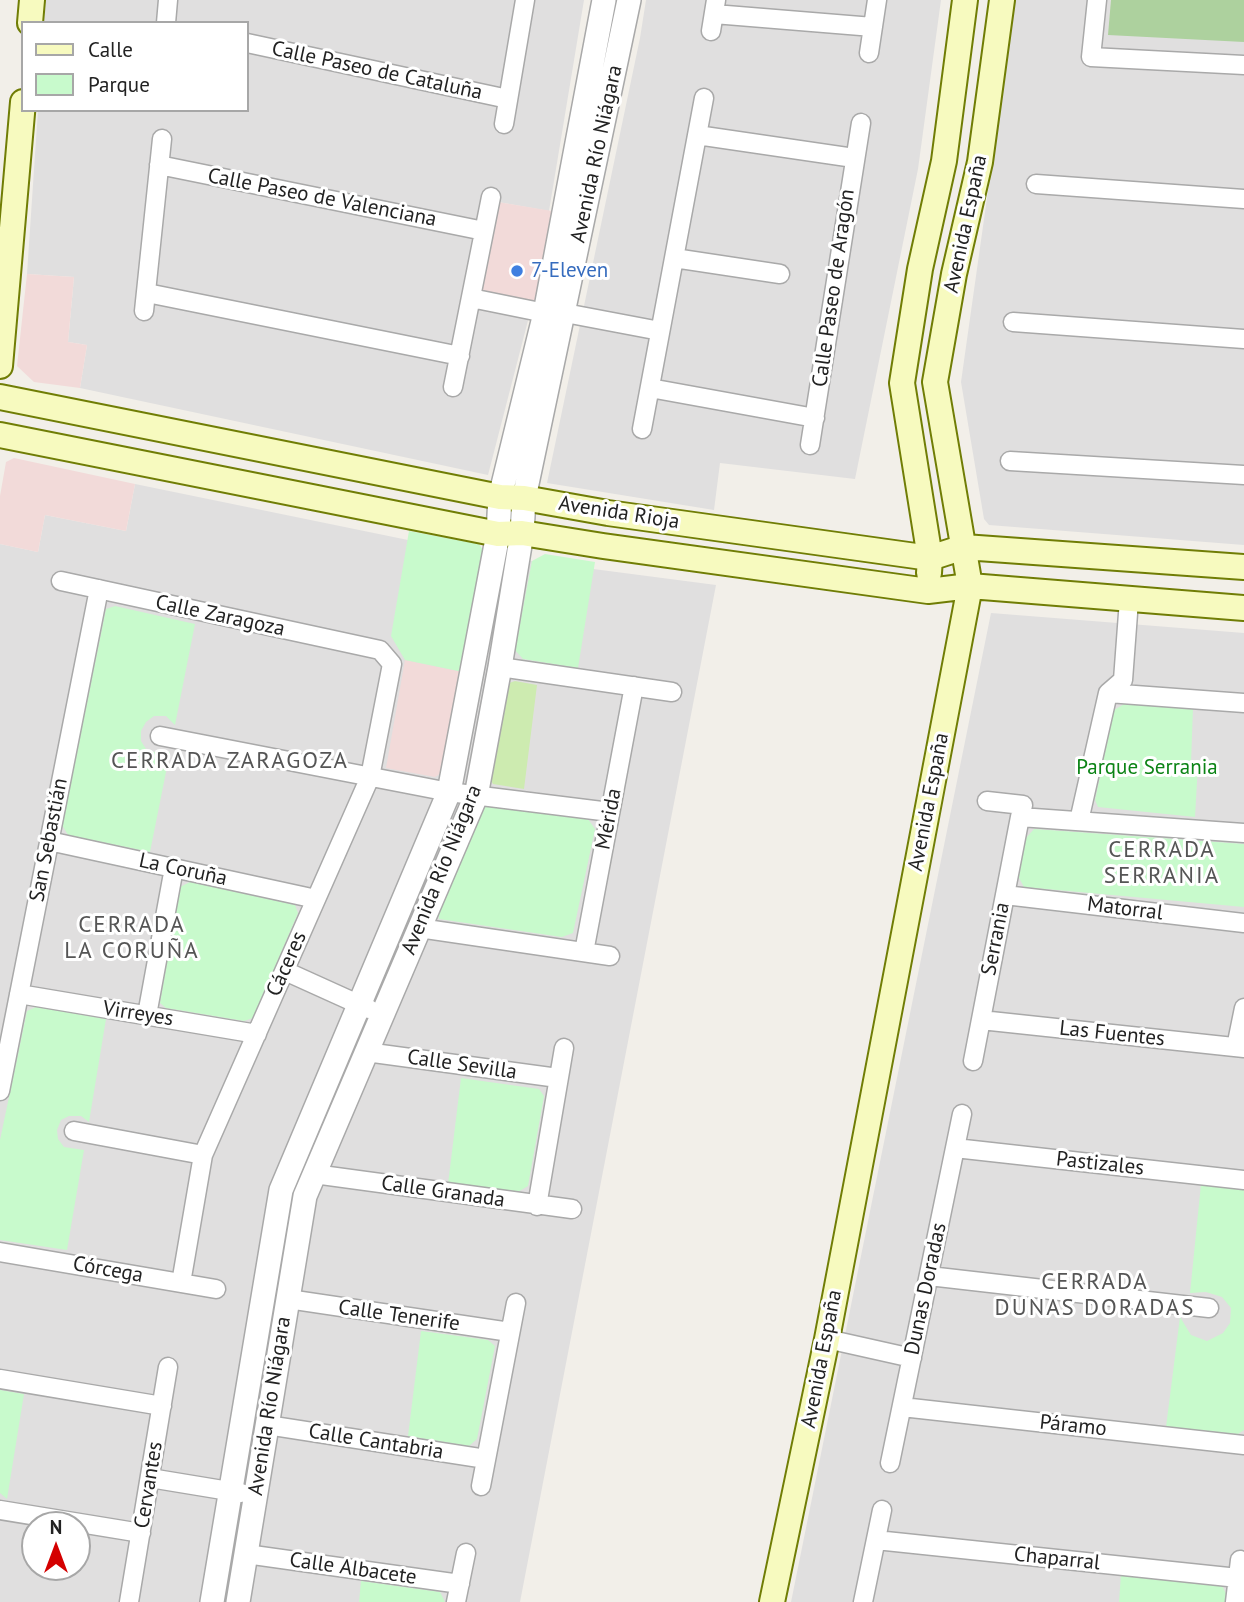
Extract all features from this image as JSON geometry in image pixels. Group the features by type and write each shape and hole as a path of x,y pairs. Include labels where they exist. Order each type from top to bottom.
{"main road":[{"path":"30,21 32,0"},
{"name":"Avenida España","path":"928,591 930,558 902,383 920,269 944,161 965,0"},
{"name":"Avenida España","path":"772,1602 827,1339 970,586 936,382 954,274 980,162 1002,0"},
{"path":"0,366 22,112"},
{"path":"920,269 954,274"},
{"name":"Avenida Rioja","path":"0,397 512,498 930,558 964,547 1244,567"},
{"name":"Avenida Rioja","path":"0,435 510,533 603,546 928,591 970,586 1244,608"},
{"path":"603,546 608,513"},
{"path":"677,555 680,522"}],"street":[{"path":"166,21 168,0"},
{"name":"Calle Paseo de Cataluña","path":"504,124 525,0"},
{"name":"Avenida Río Niágara","path":"555,313 604,0"},
{"name":"Avenida Río Niágara","path":"237,1602 305,1196 476,796 500,667 512,498 629,0"},
{"path":"869,53 877,0"},
{"path":"1097,0 1091,57 1244,65"},
{"path":"714,15 873,27"},
{"name":"Calle Paseo de Cataluña","path":"248,43 508,99"},
{"path":"642,429 704,98"},
{"name":"Calle Paseo de Aragón","path":"810,445 861,123"},
{"path":"697,135 854,158"},
{"path":"144,311 162,139"},
{"name":"Calle Paseo de Valenciana","path":"159,165 484,231"},
{"path":"1036,184 1244,199"},
{"path":"453,387 491,197"},
{"path":"674,258 780,274"},
{"path":"147,293 460,356"},
{"path":"471,299 660,331"},
{"path":"1013,322 1244,339"},
{"name":"Calle Paseo de Aragón","path":"650,388 815,418"},
{"path":"1010,461 1244,475"},
{"name":"Avenida Río Niágara","path":"212,1602 281,1190 449,792 510,533"},
{"name":"Calle Zaragoza","path":"61,581 380,650"},
{"name":"San Sebastián","path":"0,1091 99,589"},
{"path":"1079,821 1108,693 1123,680 1129,600"},
{"name":"Cáceres","path":"181,1283 203,1155 370,777 392,664 380,650"},
{"path":"500,667 672,692"},
{"name":"Mérida","path":"584,952 634,686"},
{"path":"1108,693 1244,703"},
{"path":"160,736 449,792 610,812"},
{"path":"987,802 1023,805 1020,817 1244,833"},
{"name":"Serrania","path":"973,1061 1020,817"},
{"name":"La Coruña","path":"49,841 316,899"},
{"path":"146,1015 174,868"},
{"name":"Matorral","path":"1005,895 1244,923"},
{"path":"419,928 610,956"},
{"path":"285,971 382,1015"},
{"name":"Virreyes","path":"19,994 257,1034"},
{"path":"1240,1048 1244,1008"},
{"name":"Las Fuentes","path":"981,1020 1240,1048"},
{"path":"537,1206 564,1048"},
{"name":"Calle Sevilla","path":"366,1052 558,1078"},
{"name":"Dunas Doradas","path":"890,1462 962,1114"},
{"path":"74,1131 203,1155"},
{"name":"Pastizales","path":"955,1148 1244,1180"},
{"name":"Calle Granada","path":"314,1174 572,1209"},
{"name":"Córcega","path":"0,1252 216,1289"},
{"path":"929,1276 1209,1308"},
{"name":"Calle Tenerife","path":"288,1299 510,1332"},
{"path":"481,1486 516,1303"},
{"path":"827,1339 912,1358"},
{"name":"Cervantes","path":"129,1602 168,1367"},
{"path":"0,1379 162,1406"},
{"name":"Páramo","path":"902,1408 1244,1445"},
{"name":"Calle Cantabria","path":"267,1425 486,1459"},
{"path":"150,1478 255,1495"},
{"path":"0,1510 141,1533"},
{"path":"863,1602 882,1510"},
{"name":"Chaparral","path":"876,1540 1239,1569 1235,1602"},
{"path":"458,1593 466,1553"},
{"name":"Calle Albacete","path":"246,1554 458,1593"}],"shaded area":[{"path":"46,0 584,0 549,211 498,202 532,305 488,475 80,388 87,345 68,342 74,277 27,274 38,112 248,112 248,21 44,21"},
{"path":"646,0 941,0 918,169 855,479 720,463 714,510 547,483"},
{"path":"1015,0 1244,0 1244,545 989,525 984,519 961,382"},
{"path":"498,202 558,212 542,297 532,305 480,294"},
{"path":"27,274 74,277 68,342 87,345 80,388 34,382 17,366"},
{"path":"14,458 135,484 126,531 45,515 38,552 0,544 0,496 6,462"},
{"path":"135,484 408,540 532,561 716,585 520,1602 0,1602 0,544 38,552 45,515 126,531"},
{"path":"991,613 1244,633 1244,1602 791,1602"},
{"path":"405,660 463,672 444,771 435,777 386,768"}],"green space":[{"path":"1111,0 1244,0 1244,42 1108,35"},
{"path":"409,531 479,544 485,553 463,672 405,660 391,636"},
{"path":"545,554 595,562 578,668 523,659 515,650 532,561"},
{"path":"115,606 195,624 175,725 166,716 154,716 146,722 141,731 141,741 146,749 157,753 170,752 150,852 68,835 62,825 106,609"},
{"path":"515,681 537,685 524,789 493,784 489,777 506,684"},
{"name":"Parque Serrania","path":"1126,703 1193,708 1191,763 1198,764 1195,817 1098,807 1095,800 1114,710"},
{"path":"487,803 588,819 595,829 573,933 562,937 439,919 438,911 476,808"},
{"name":"Parque Serrania","path":"1034,829 1244,844 1244,907 1024,887 1018,876 1026,838"},
{"path":"190,882 295,905 298,913 253,1018 244,1021 166,1008 160,1003 180,887"},
{"path":"36,1007 106,1019 89,1122 81,1116 69,1116 61,1120 57,1130 58,1139 64,1147 84,1150 67,1250 0,1240 0,1140 27,1011"},
{"path":"461,1078 539,1089 544,1096 528,1186 518,1192 448,1184"},
{"path":"1201,1184 1244,1189 1244,1430 1238,1434 1166,1427 1180,1317 1191,1335 1207,1341 1223,1333 1230,1323 1231,1308 1222,1297 1206,1292 1190,1293"},
{"path":"421,1331 488,1340 495,1346 477,1439 469,1446 408,1436"},
{"path":"0,1390 24,1394 7,1499 0,1493"},
{"path":"1121,1574 1221,1584 1228,1602 1119,1602"},
{"path":"361,1581 440,1592 445,1602 359,1602"}],"place":[{"name":"7-Eleven","path":"517,271"}],"district":[{"name":"CERRADA ZARAGOZA","path":"230,761"},
{"name":"CERRADA SERRANIA","path":"1162,863"},
{"name":"CERRADA LA CORUÑA","path":"132,938"},
{"name":"CERRADA DUNAS DORADAS","path":"1095,1295"}]}
